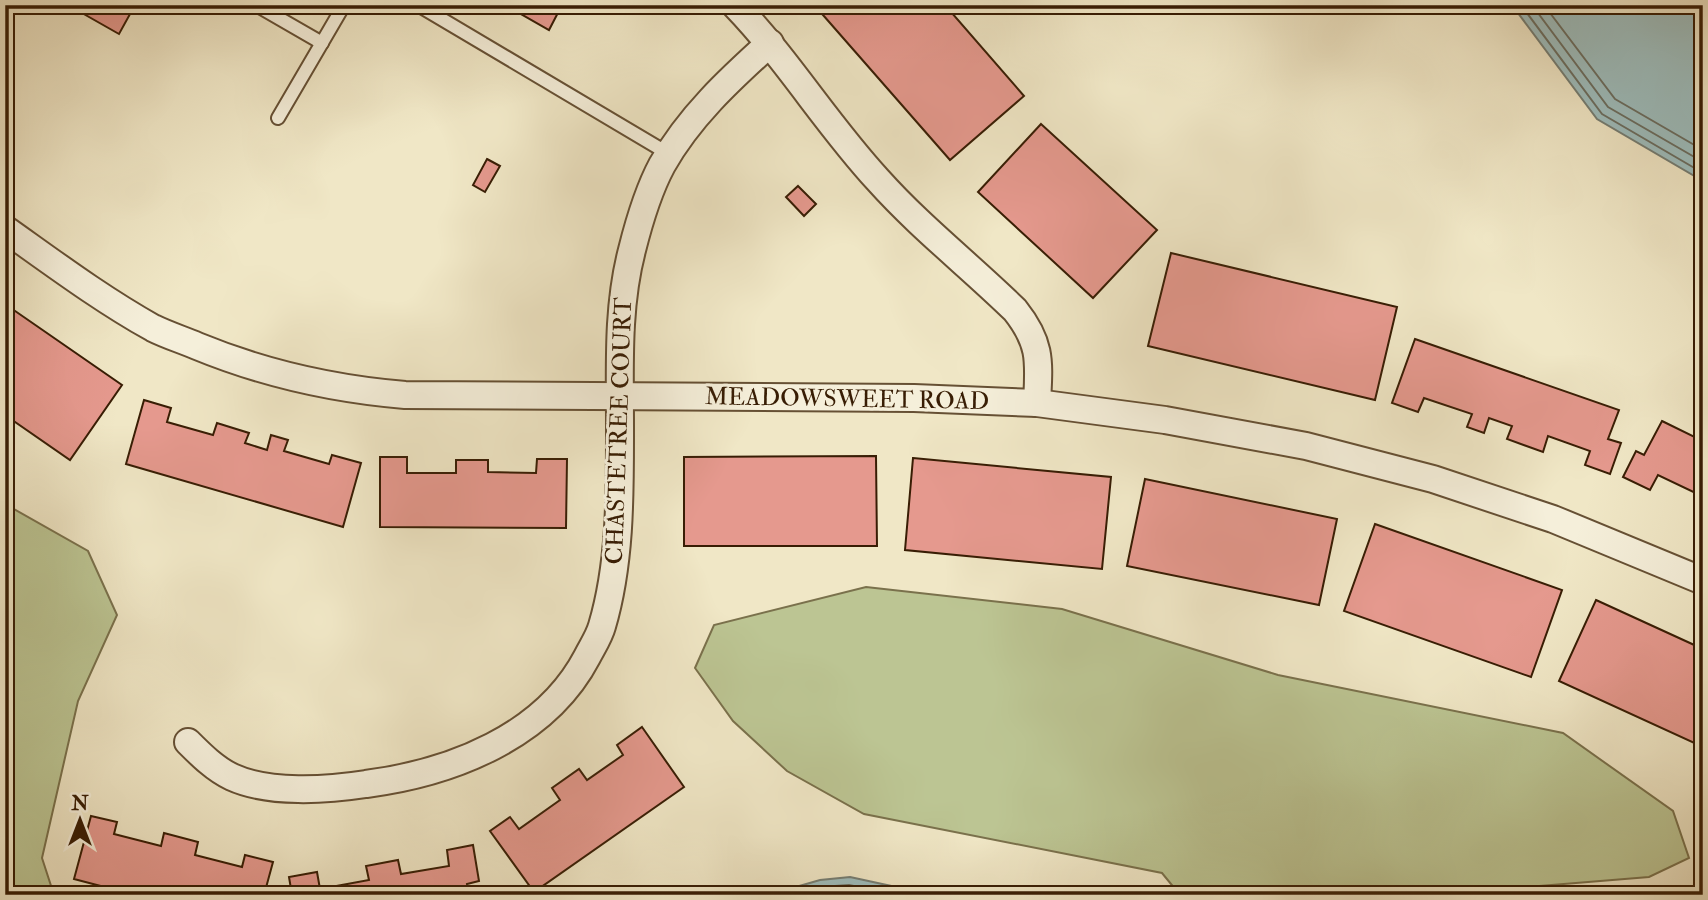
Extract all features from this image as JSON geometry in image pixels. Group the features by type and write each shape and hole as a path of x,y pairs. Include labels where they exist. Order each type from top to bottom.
{"street":[{"path":"735,5 770,43 877,180 1027,324 1035,340 1038,355 1037,403"},
{"name":"CHASTETREE COURT","path":"188,742 208,762 233,778 264,786 303,789 343,787 376,783 446,765 485,750 526,727 555,703 579,673 602,629 613,576 619,515 623,308 631,253 643,212 661,167 696,115 727,81 770,43"},
{"name":"MEADOWSWEET ROAD","path":"5,229 96,292 154,328 251,366 350,390 405,395 914,398 1037,403 1165,420 1306,446 1433,479 1553,519 1703,581"}],"lane":[{"path":"256,5 322,43"},
{"path":"278,118 344,5"},
{"path":"418,5 669,154"}],"green space":[{"path":"5,504 88,551 117,615 78,701 42,858 54,895 5,895"},
{"path":"866,587 1062,609 1278,675 1563,733 1673,811 1689,858 1649,877 1431,895 1180,895 1162,873 864,814 787,771 733,721 695,668 714,625"}],"water":[{"path":"1512,5 1692,5 1703,23 1703,181 1597,119"},
{"path":"850,877 933,895 768,895 820,880"}],"building":[{"path":"68,5 135,5 119,34"},
{"path":"526,5 562,5 549,30 521,14"},
{"path":"834,5 945,5 1024,96 950,160 823,15"},
{"path":"1041,124 1157,230 1093,298 978,192"},
{"path":"487,159 500,166 485,192 473,185"},
{"path":"798,186 816,204 804,216 786,197"},
{"path":"1171,253 1397,307 1375,400 1148,346"},
{"path":"5,304 122,385 70,460 5,415"},
{"path":"1415,339 1619,410 1608,439 1621,443 1610,474 1585,465 1590,451 1548,436 1543,452 1507,439 1512,426 1489,418 1484,433 1467,427 1472,414 1424,398 1418,412 1392,403"},
{"path":"144,400 171,408 167,422 213,435 217,423 249,433 245,443 267,450 271,435 288,440 284,451 329,464 332,455 361,463 343,527 126,464"},
{"path":"1662,421 1703,441 1703,512 1696,509 1702,496 1658,475 1650,490 1623,477 1636,451 1644,455"},
{"path":"876,456 877,546 684,546 684,457"},
{"path":"380,457 407,457 407,473 456,473 456,460 488,460 488,472 536,473 537,459 567,459 566,528 380,527"},
{"path":"913,458 1111,477 1102,569 905,550"},
{"path":"1145,479 1337,519 1319,605 1127,566"},
{"path":"1375,524 1562,590 1531,677 1344,611"},
{"path":"1596,600 1703,649 1703,747 1559,681"},
{"path":"642,727 684,787 534,892 490,831 510,817 519,829 560,800 552,788 579,769 587,780 623,755 617,745"},
{"path":"91,816 117,822 114,834 161,846 164,833 198,842 195,855 242,867 245,855 273,862 264,895 135,895 74,879"},
{"path":"473,845 479,881 467,884 469,895 292,895 289,877 317,872 320,889 369,880 366,866 398,860 401,874 449,866 447,850"}]}
